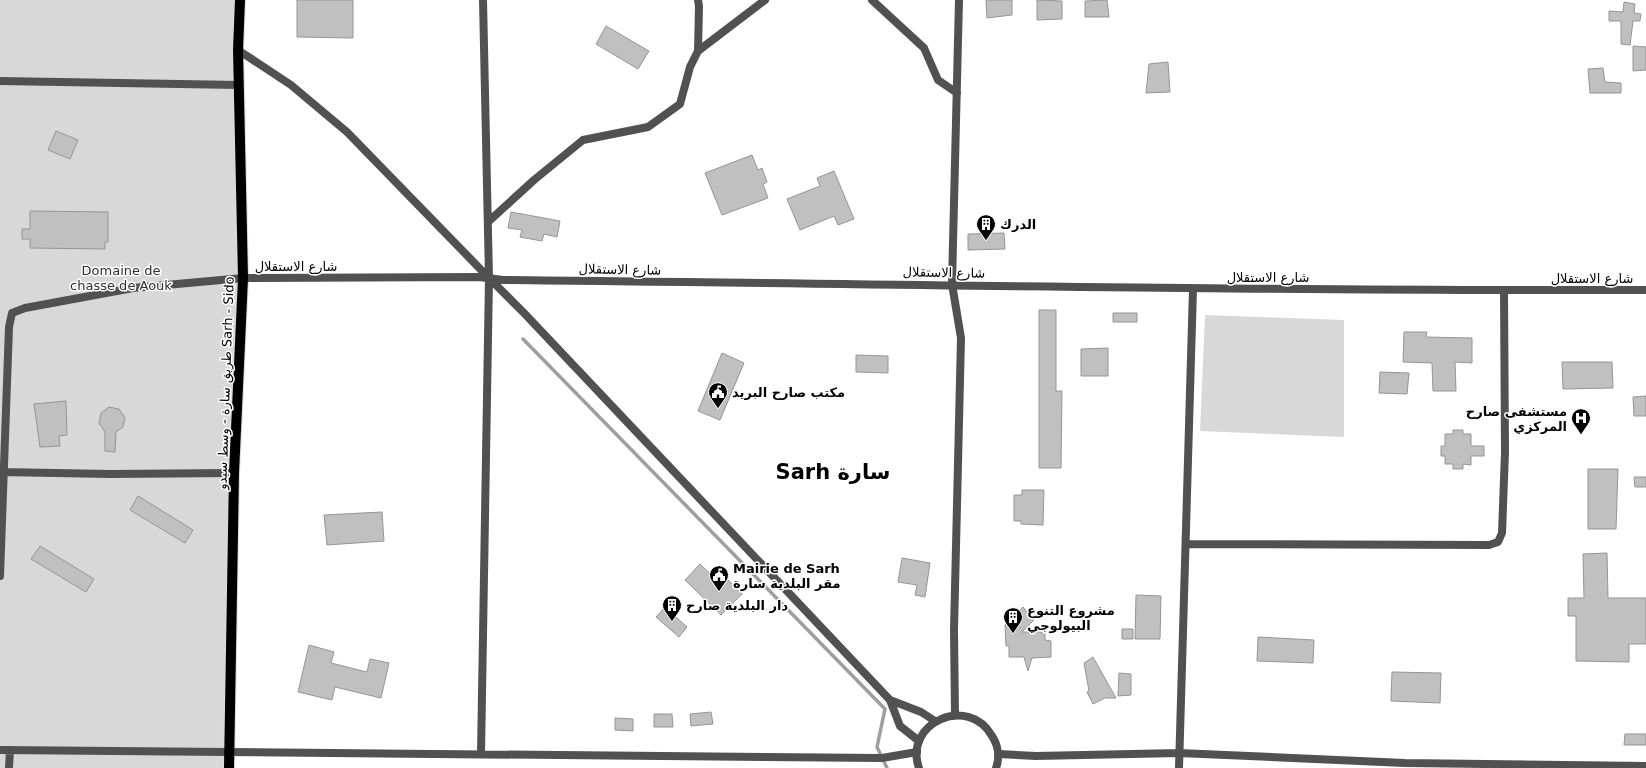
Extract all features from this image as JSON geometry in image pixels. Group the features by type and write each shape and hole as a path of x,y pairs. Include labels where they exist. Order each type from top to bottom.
{"main road":[{"name":"طريق سارة - وسط سيدو Sarh - Sido","path":"229,768 234,473 242,278 238,50 240,0"}],"street":[{"path":"481,754 489,278 483,0"},
{"path":"488,222 534,180 584,140 648,127 680,104 690,68 698,51 698,0"},
{"path":"698,51 765,0"},
{"path":"872,0 924,48 938,80 957,93"},
{"path":"956,715 954,630 961,338 952,284 959,0"},
{"path":"238,50 291,85 347,132 524,313 890,700 900,726 919,741"},
{"path":"0,81 239,85"},
{"name":"شارع الاستقلال","path":"2,472 9,327 12,313 25,308 133,288 242,278 479,277 519,280 952,284 1193,289 1646,290"},
{"path":"1179,768 1193,289"},
{"path":"1186,544 1489,546 1498,542 1502,533 1505,452 1504,290"},
{"path":"0,576 2,472 110,474 234,473"},
{"path":"890,700 921,712 935,721"},
{"path":"919,768 917,752 919,741 926,730 935,721 947,716 956,715 968,716 980,721 989,730 996,741 998,754 996,768"},
{"path":"0,750 882,758 917,752"},
{"path":"9,768 10,750"},
{"path":"998,754 1036,756 1179,754 1405,766 1641,767"}],"green space":[{"name":"Domaine de chasse de Aouk","path":"0,0 240,0 243,278 229,768 0,768"},
{"path":"1205,315 1344,320 1344,437 1200,431"}],"building":[{"path":"297,0 353,0 353,38 297,37"},
{"path":"986,0 1012,0 1012,15 987,18"},
{"path":"1037,0 1062,1 1062,19 1037,20"},
{"path":"1107,0 1109,17 1085,17 1085,1"},
{"path":"1624,2 1635,4 1634,13 1641,14 1640,21 1633,21 1630,45 1621,44 1621,21 1609,21 1609,11 1623,12"},
{"path":"606,26 649,51 638,69 596,44"},
{"path":"1633,46 1646,47 1646,70 1633,71"},
{"path":"1168,62 1170,92 1146,93 1149,64"},
{"path":"1603,68 1605,82 1621,83 1621,93 1590,93 1588,69"},
{"path":"56,131 78,140 70,159 48,150"},
{"path":"752,155 758,170 762,168 767,182 763,184 768,198 722,215 705,173"},
{"path":"834,171 854,219 838,225 834,216 800,230 787,199 820,186 817,178"},
{"path":"30,211 108,212 108,242 105,242 105,249 30,248 30,239 22,239 22,229 30,229"},
{"path":"511,212 560,221 557,237 544,234 542,241 520,237 522,230 508,228"},
{"name":"الدرك","path":"1004,233 1005,249 968,250 968,234"},
{"path":"1039,310 1056,310 1056,391 1062,391 1061,468 1039,468"},
{"path":"1113,313 1137,313 1137,322 1113,322"},
{"path":"1404,332 1427,332 1426,337 1472,338 1472,363 1455,362 1456,391 1433,391 1432,363 1403,362"},
{"path":"1108,348 1108,376 1081,376 1081,349"},
{"path":"722,353 744,363 720,420 698,411"},
{"path":"856,355 888,356 888,373 856,372"},
{"path":"1562,362 1612,362 1613,388 1563,389"},
{"path":"1380,372 1409,373 1407,394 1379,393"},
{"path":"1646,396 1646,416 1634,416 1633,397"},
{"path":"66,401 67,435 59,436 60,446 40,447 34,404"},
{"path":"109,407 119,409 125,418 123,427 116,432 115,452 105,451 105,432 99,423 101,413"},
{"path":"1453,430 1463,430 1463,434 1471,434 1471,446 1484,446 1484,456 1471,456 1471,465 1463,464 1463,469 1453,469 1453,464 1445,464 1445,456 1441,456 1441,446 1445,446 1445,434 1453,434"},
{"path":"1588,469 1618,469 1616,529 1588,529"},
{"path":"1634,477 1646,477 1646,487 1635,487"},
{"path":"1022,490 1044,490 1043,525 1021,524 1021,521 1014,521 1014,495 1022,495"},
{"path":"138,496 193,530 185,543 130,510"},
{"path":"382,512 384,541 327,545 324,515"},
{"path":"40,546 94,579 86,592 31,559"},
{"path":"1607,553 1608,598 1646,598 1646,644 1629,644 1629,662 1576,661 1576,616 1568,616 1568,598 1584,598 1583,554"},
{"path":"902,558 930,563 925,597 915,595 917,585 898,582"},
{"path":"700,564 720,583 725,577 742,594 721,615 685,580"},
{"path":"1136,595 1161,596 1160,639 1135,639"},
{"name":"دار البلدية صارح","path":"665,607 687,627 679,637 656,617"},
{"name":"مشروع التنوع البيولوجي","path":"1023,607 1034,620 1022,632 1045,632 1045,640 1051,641 1051,657 1032,658 1028,671 1024,657 1009,657 1009,646 1006,646 1005,625"},
{"path":"1122,629 1133,629 1133,639 1122,639"},
{"path":"1258,637 1314,640 1313,663 1257,661"},
{"path":"309,645 334,652 331,663 367,672 370,659 389,663 381,698 335,687 332,700 298,692"},
{"path":"1093,657 1116,698 1105,698 1093,704 1087,692 1089,691 1084,663"},
{"path":"1392,672 1441,673 1440,703 1391,701"},
{"path":"1119,673 1131,674 1131,695 1118,696"},
{"path":"711,712 713,724 691,726 690,714"},
{"path":"654,714 672,714 673,727 654,727"},
{"path":"615,718 633,719 633,731 615,730"},
{"path":"1625,734 1646,734 1646,745 1624,745"}],"waterway":[{"path":"523,339 885,709 877,747 887,768"}],"place":[{"name":"الدرك","path":"986,241"},
{"name":"مكتب صارح البريد","path":"718,409"},
{"name":"مستشفى صارح المركزي","path":"1581,435"},
{"name":"Mairie de Sarh مقر البلدية سارة","path":"719,592"},
{"name":"دار البلدية صارح","path":"672,622"},
{"name":"مشروع التنوع البيولوجي","path":"1013,634"}],"district":[{"name":"Sarh سارة","path":"833,472"}]}
